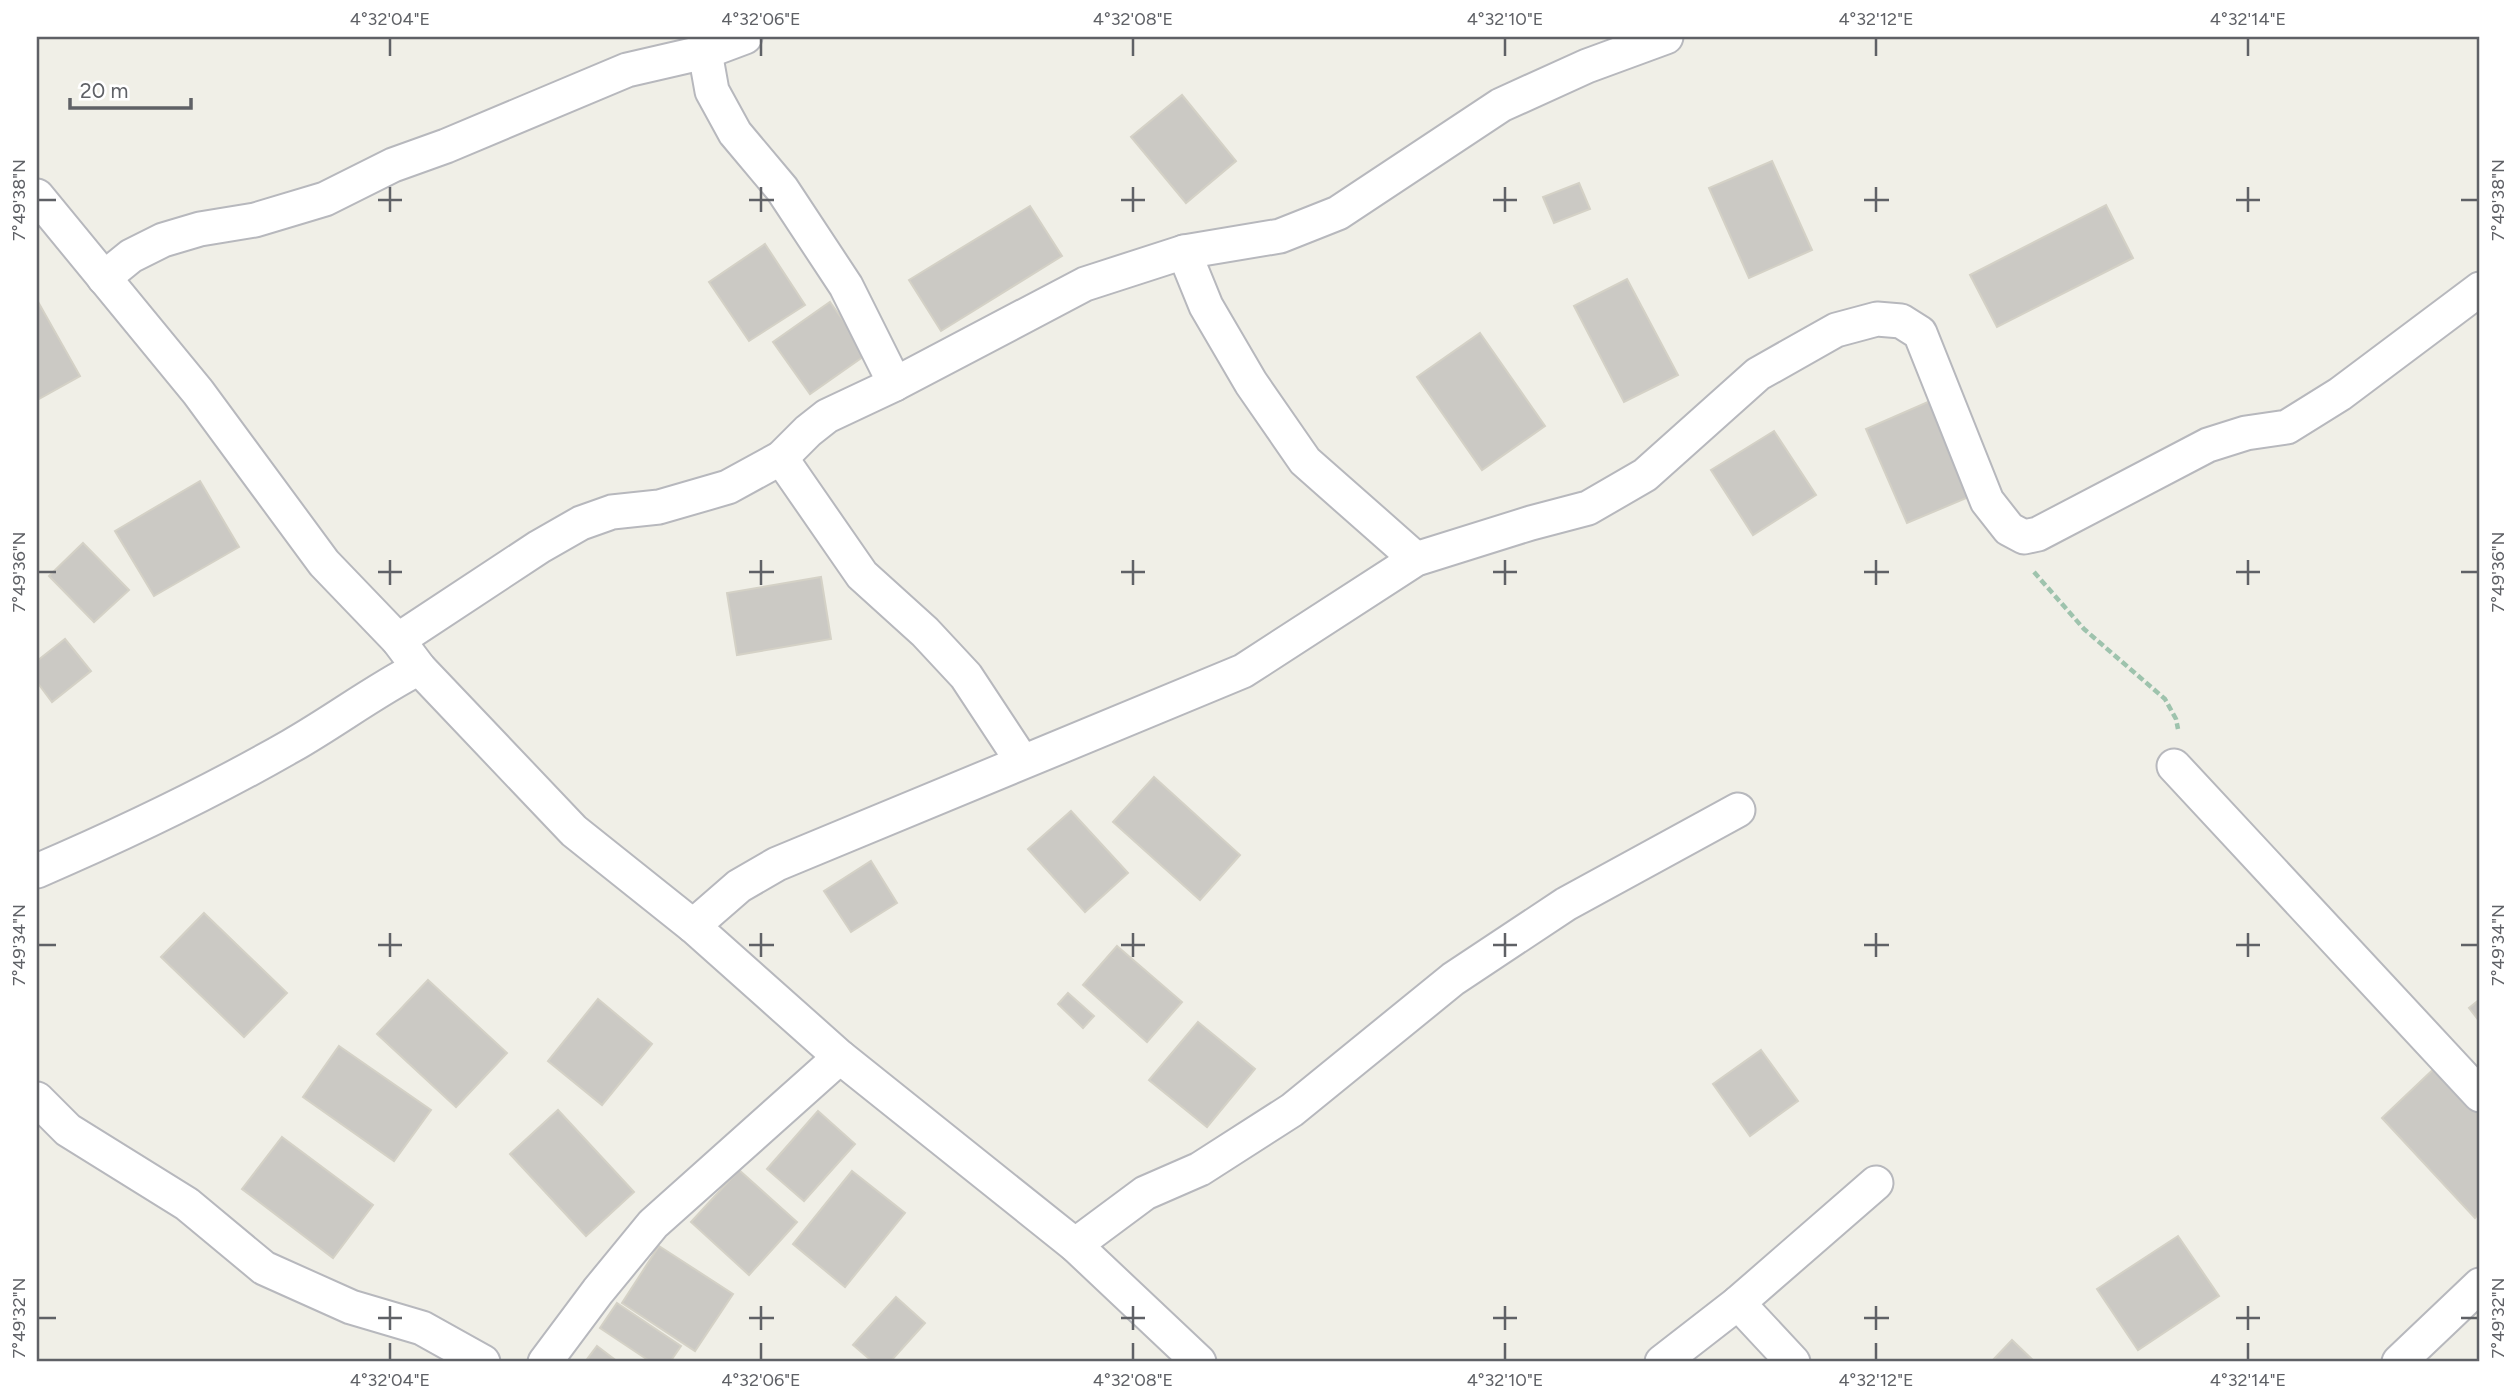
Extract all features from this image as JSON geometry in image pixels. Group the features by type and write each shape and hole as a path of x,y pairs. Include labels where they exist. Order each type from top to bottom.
{"street":[{"path":"104,278 131,256 163,240 200,229 255,220 325,198 393,165 446,146 627,70 705,52 745,37"},
{"path":"398,640 539,547 581,523 612,512 659,507 728,487 781,458 827,416 895,384 1085,284 1184,252 1280,236 1338,213 1501,105 1587,66 1666,37"},
{"path":"705,52 712,90 735,133 782,189 846,286 895,384"},
{"path":"37,196 198,392 324,563 398,640 419,668 574,831 692,926 840,1057 1074,1245 1199,1362"},
{"path":"1184,252 1206,306 1251,383 1305,461 1416,559"},
{"path":"692,926 739,886 777,864 1243,671 1416,559 1588,508 1644,475 1758,374 1836,330 1877,319 1901,321 1920,333 1987,501 2009,529 2024,537 2038,534 2208,445 2246,433 2287,427 2340,394 2480,289"},
{"path":"781,458 862,575 925,632 966,676 1022,761"},
{"path":"37,871 111,840 281,752 392,681 419,668"},
{"path":"2174,766 2480,1095"},
{"path":"1074,1245 1145,1193 1200,1168 1292,1110 1452,979 1566,904 1738,810"},
{"path":"545,1362 653,1224 840,1057"},
{"path":"37,1099 68,1130 187,1204 264,1268 351,1307 422,1328 483,1362"},
{"path":"1662,1362 1738,1303 1876,1183"},
{"path":"2399,1362 2480,1285"},
{"path":"1738,1303 1793,1362"}],"path":[{"path":"2024,537 2022,551 2040,582 2084,629 2165,699 2176,719 2178,736 2174,766"}],"building":[{"path":"1182,95 1236,161 1186,203 1131,137"},
{"path":"1772,161 1812,250 1749,278 1709,188"},
{"path":"1579,183 1590,209 1554,223 1543,197"},
{"path":"2106,205 2133,258 1997,327 1970,275"},
{"path":"1030,206 1062,256 941,331 909,280"},
{"path":"765,244 805,305 749,341 709,282"},
{"path":"1627,279 1678,375 1624,402 1574,306"},
{"path":"37,300 80,376 37,400"},
{"path":"830,302 867,354 810,394 773,342"},
{"path":"1480,333 1545,426 1482,470 1417,377"},
{"path":"1930,401 1971,496 1907,523 1866,429"},
{"path":"1774,431 1816,495 1753,535 1711,470"},
{"path":"200,481 239,547 154,596 115,531"},
{"path":"83,543 129,590 94,622 49,576"},
{"path":"821,577 831,639 737,655 727,593"},
{"path":"65,639 91,671 52,702 37,682 37,661"},
{"path":"1154,777 1240,855 1200,900 1113,822"},
{"path":"1071,811 1128,873 1085,912 1028,849"},
{"path":"871,861 897,903 851,932 824,891"},
{"path":"204,913 287,993 244,1037 161,957"},
{"path":"1117,946 1182,1002 1147,1042 1083,985"},
{"path":"428,980 507,1053 456,1107 377,1034"},
{"path":"1068,993 1094,1016 1083,1028 1058,1004"},
{"path":"598,999 652,1044 602,1105 548,1061"},
{"path":"2480,999 2480,1022 2469,1008"},
{"path":"1198,1022 1255,1069 1207,1127 1149,1080"},
{"path":"339,1046 431,1110 394,1161 303,1097"},
{"path":"1761,1050 1798,1101 1750,1136 1713,1084"},
{"path":"2439,1064 2480,1108 2480,1212 2475,1218 2382,1118"},
{"path":"558,1110 634,1192 586,1236 510,1154"},
{"path":"818,1111 855,1144 804,1201 767,1169"},
{"path":"282,1137 373,1205 333,1258 242,1189"},
{"path":"739,1170 797,1222 749,1275 691,1222"},
{"path":"852,1171 905,1213 845,1287 793,1244"},
{"path":"2178,1236 2219,1296 2138,1350 2097,1289"},
{"path":"659,1246 733,1294 695,1351 622,1303"},
{"path":"896,1297 925,1323 890,1362 873,1362 853,1345"},
{"path":"617,1303 681,1346 670,1362 651,1362 600,1328"},
{"path":"2012,1340 2035,1362 1991,1362"},
{"path":"597,1346 618,1362 585,1362"}]}
